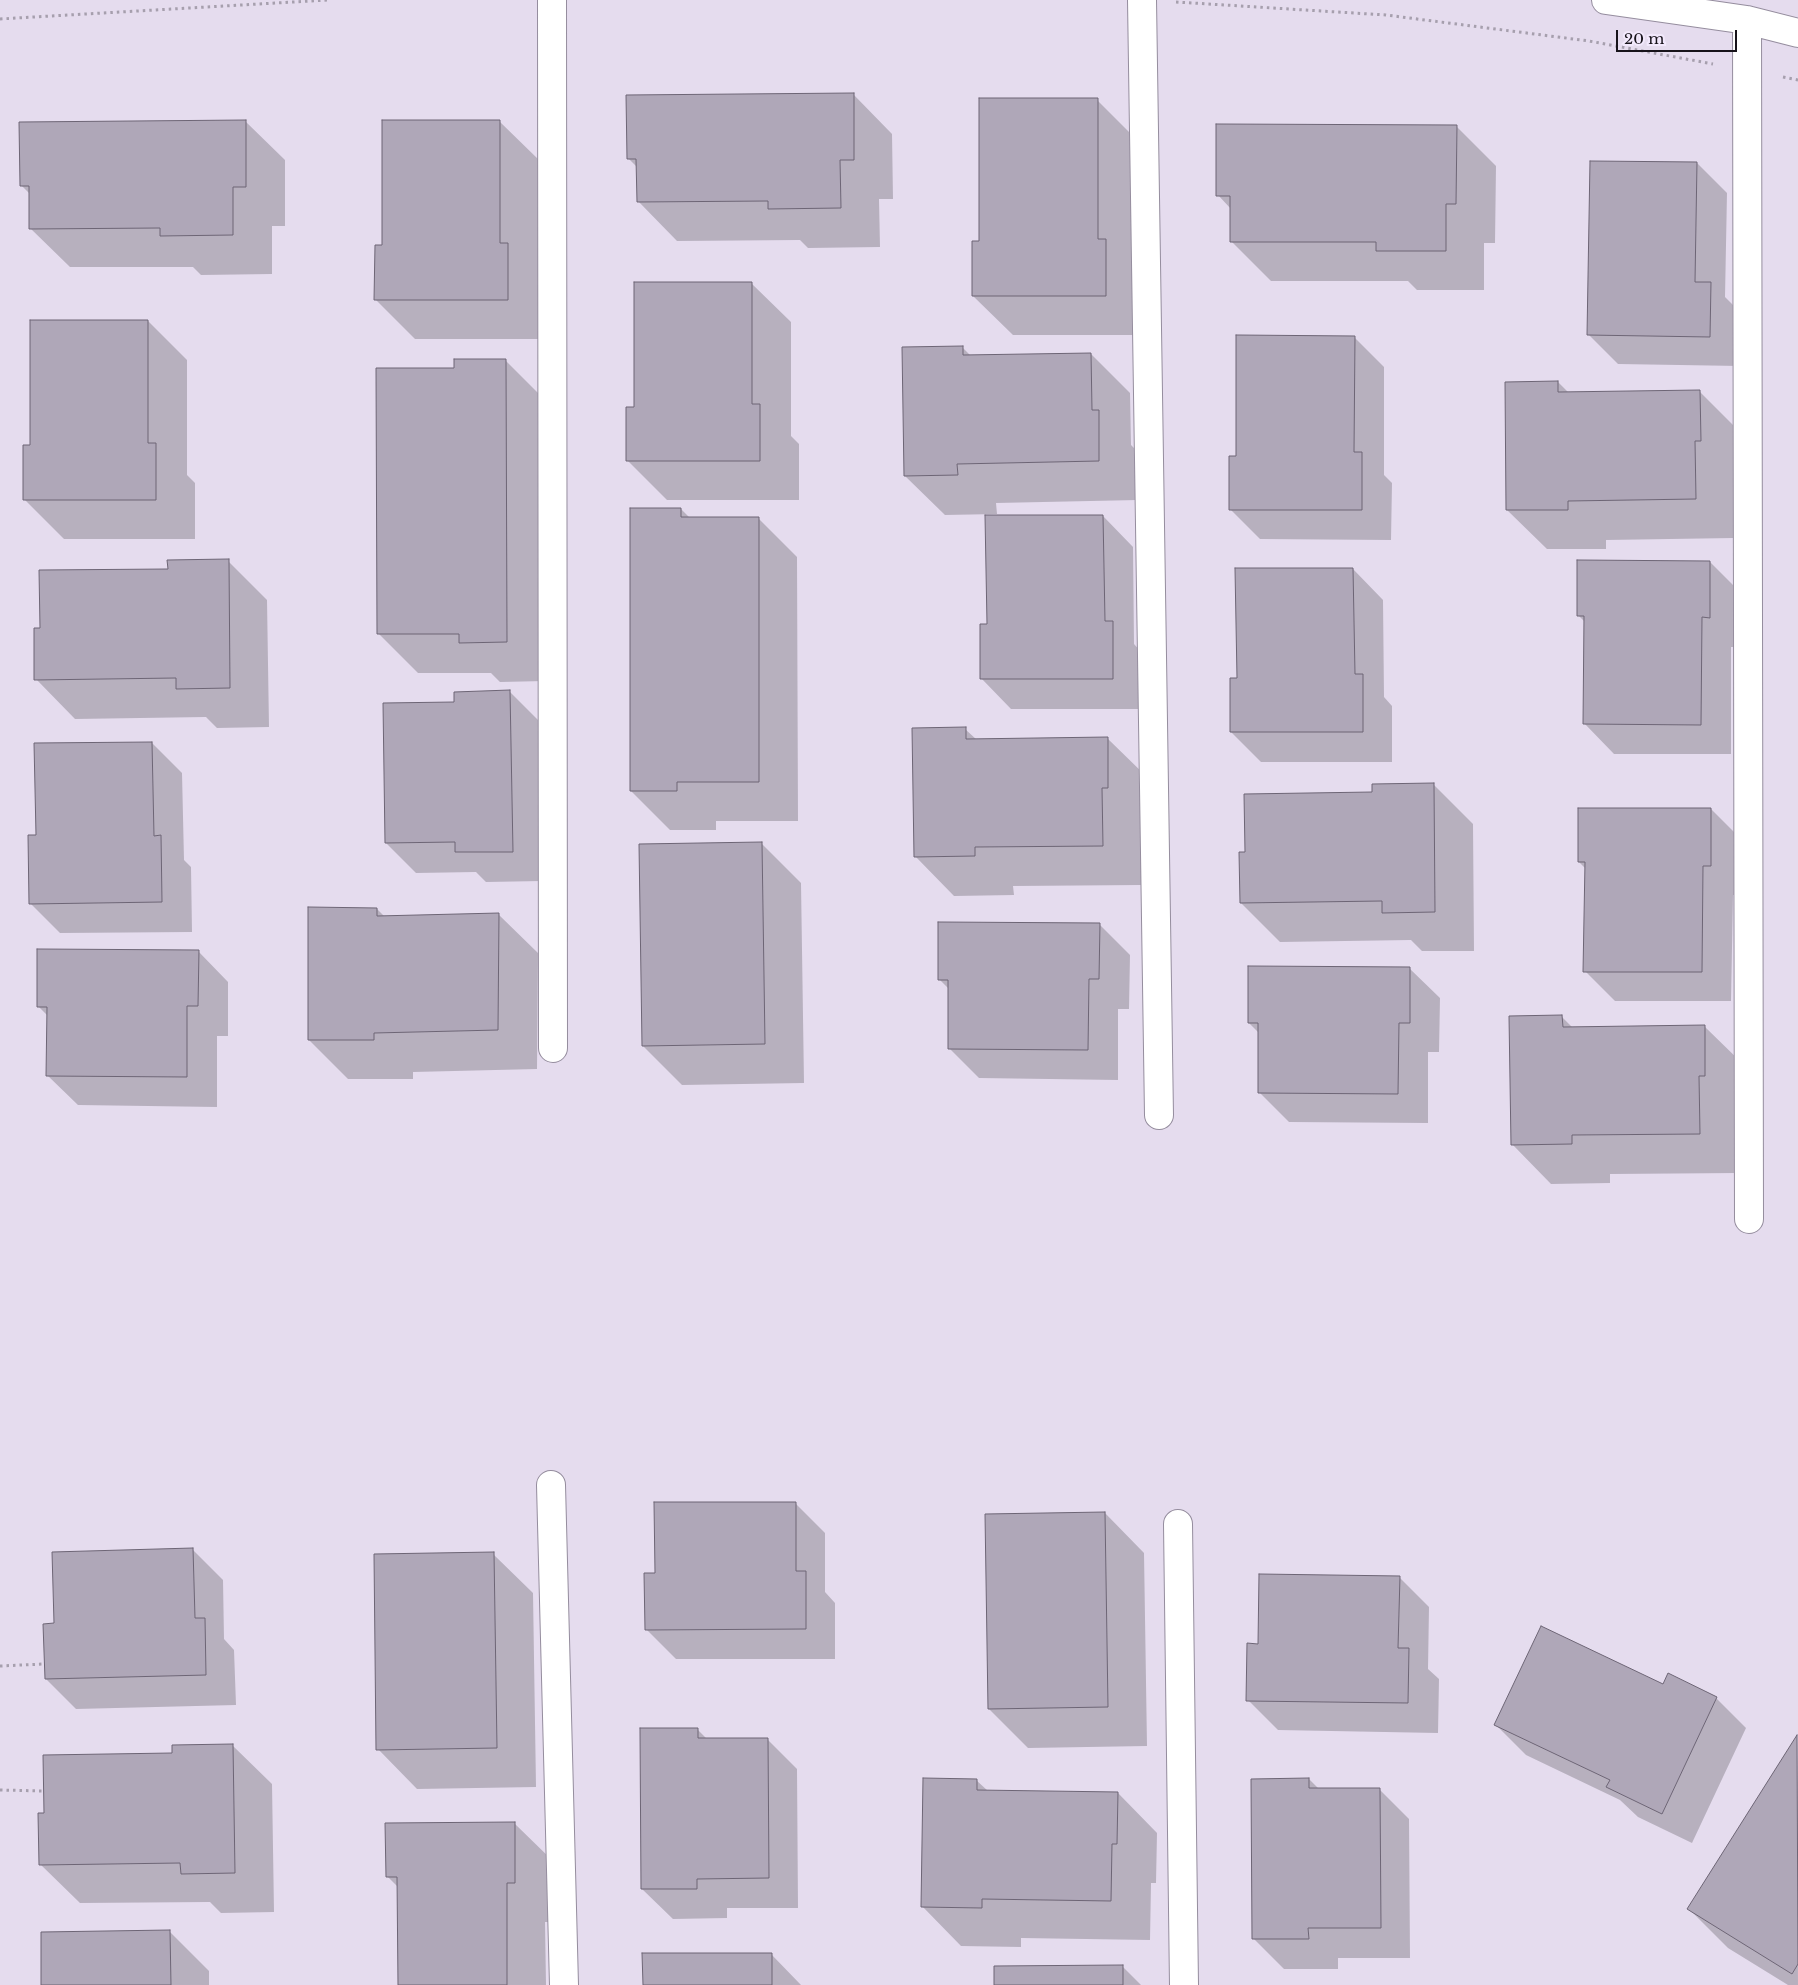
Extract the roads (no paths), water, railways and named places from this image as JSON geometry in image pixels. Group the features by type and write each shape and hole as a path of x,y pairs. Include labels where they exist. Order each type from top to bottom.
{"street":[{"path":"552,0 553,1048"},
{"path":"1142,0 1160,1115"},
{"path":"1606,0 1747,20 1798,33"},
{"path":"1747,20 1750,1219"},
{"path":"551,1485 564,1985"},
{"path":"1178,1524 1184,1985"}]}
